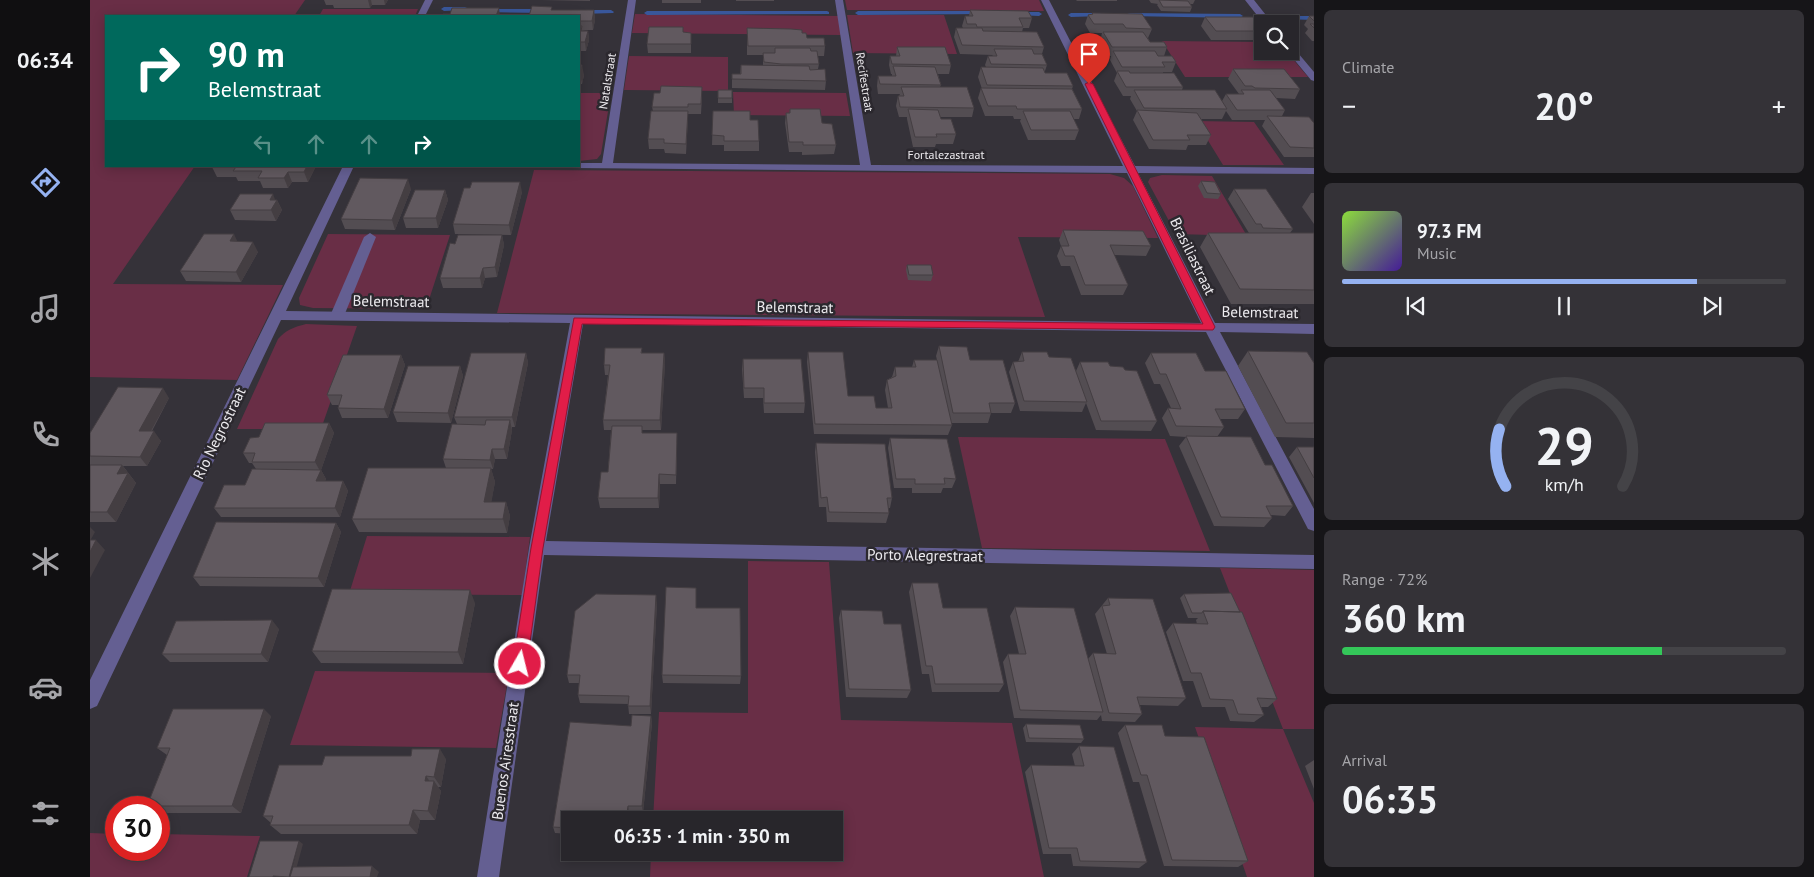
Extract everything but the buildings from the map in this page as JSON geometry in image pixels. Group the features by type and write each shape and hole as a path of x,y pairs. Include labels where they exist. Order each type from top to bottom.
{"street":[{"path":"422,15 429,0"},
{"name":"Natalstraat","path":"607,166 632,0"},
{"name":"Recifestraat","path":"839,0 866,168"},
{"name":"Brasiliastraat","path":"1046,0 1210,327 1314,524"},
{"path":"1249,0 1262,15"},
{"path":"1299,60 1314,78"},
{"name":"Fortalezastraat","path":"580,166 1314,171"},
{"name":"Rio Negrostraat","path":"90,700 348,167"},
{"path":"337,316 370,237"},
{"name":"Belemstraat","path":"276,315 1314,329"},
{"name":"Buenos Airesstraat","path":"488,877 537,548 577,320"},
{"name":"Porto Alegrestraat","path":"537,548 1314,562"}],"shaded area":[{"path":"90,0 305,0 295,15 105,15 105,167 194,167 113,284 283,285 237,380 90,377"},
{"path":"845,0 1039,0 1044,11 847,10"},
{"path":"323,9 418,9 415,15 320,15"},
{"path":"635,14 838,16 841,35 632,33"},
{"path":"847,15 944,15 957,54 853,53"},
{"path":"1162,41 1254,42 1254,60 1294,60 1308,77 1185,77"},
{"path":"629,56 728,57 728,91 624,90"},
{"path":"733,92 846,93 850,116 734,115"},
{"path":"580,93 611,93 601,154 597,159 580,161"},
{"path":"1196,121 1254,122 1284,165 1223,165"},
{"path":"534,170 1110,174 1124,178 1133,186 1158,238 1018,237 1045,317 497,313"},
{"path":"1162,175 1212,176 1247,236 1176,234 1148,182 1150,178"},
{"path":"328,234 450,235 426,309 313,308 300,305 299,298"},
{"path":"306,324 357,326 321,429 237,429 278,339 290,329"},
{"path":"958,437 1165,439 1210,551 982,548"},
{"path":"367,536 530,537 522,595 349,594"},
{"path":"748,561 829,562 841,720 1012,723 1044,877 650,877 651,861 843,861 843,811 654,811 659,712 748,713"},
{"path":"1220,568 1314,570 1314,729 1283,729"},
{"path":"315,671 509,673 496,748 290,745"},
{"path":"1195,727 1283,729 1314,803 1314,877 1247,877"},
{"path":"90,833 105,834 105,861 170,861 170,834 260,836 247,877 90,877"}],"waterway":[{"path":"444,9 465,9"},
{"path":"487,10 543,11"},
{"path":"582,12 611,12"},
{"path":"647,13 827,13"},
{"path":"858,13 982,13"},
{"path":"1017,13 1039,14"},
{"path":"1071,15 1100,15"},
{"path":"1129,15 1240,16"},
{"path":"1299,18 1314,18"}],"route":[{"path":"520,664 537,548 577,320 1210,327 1089,84"}]}
